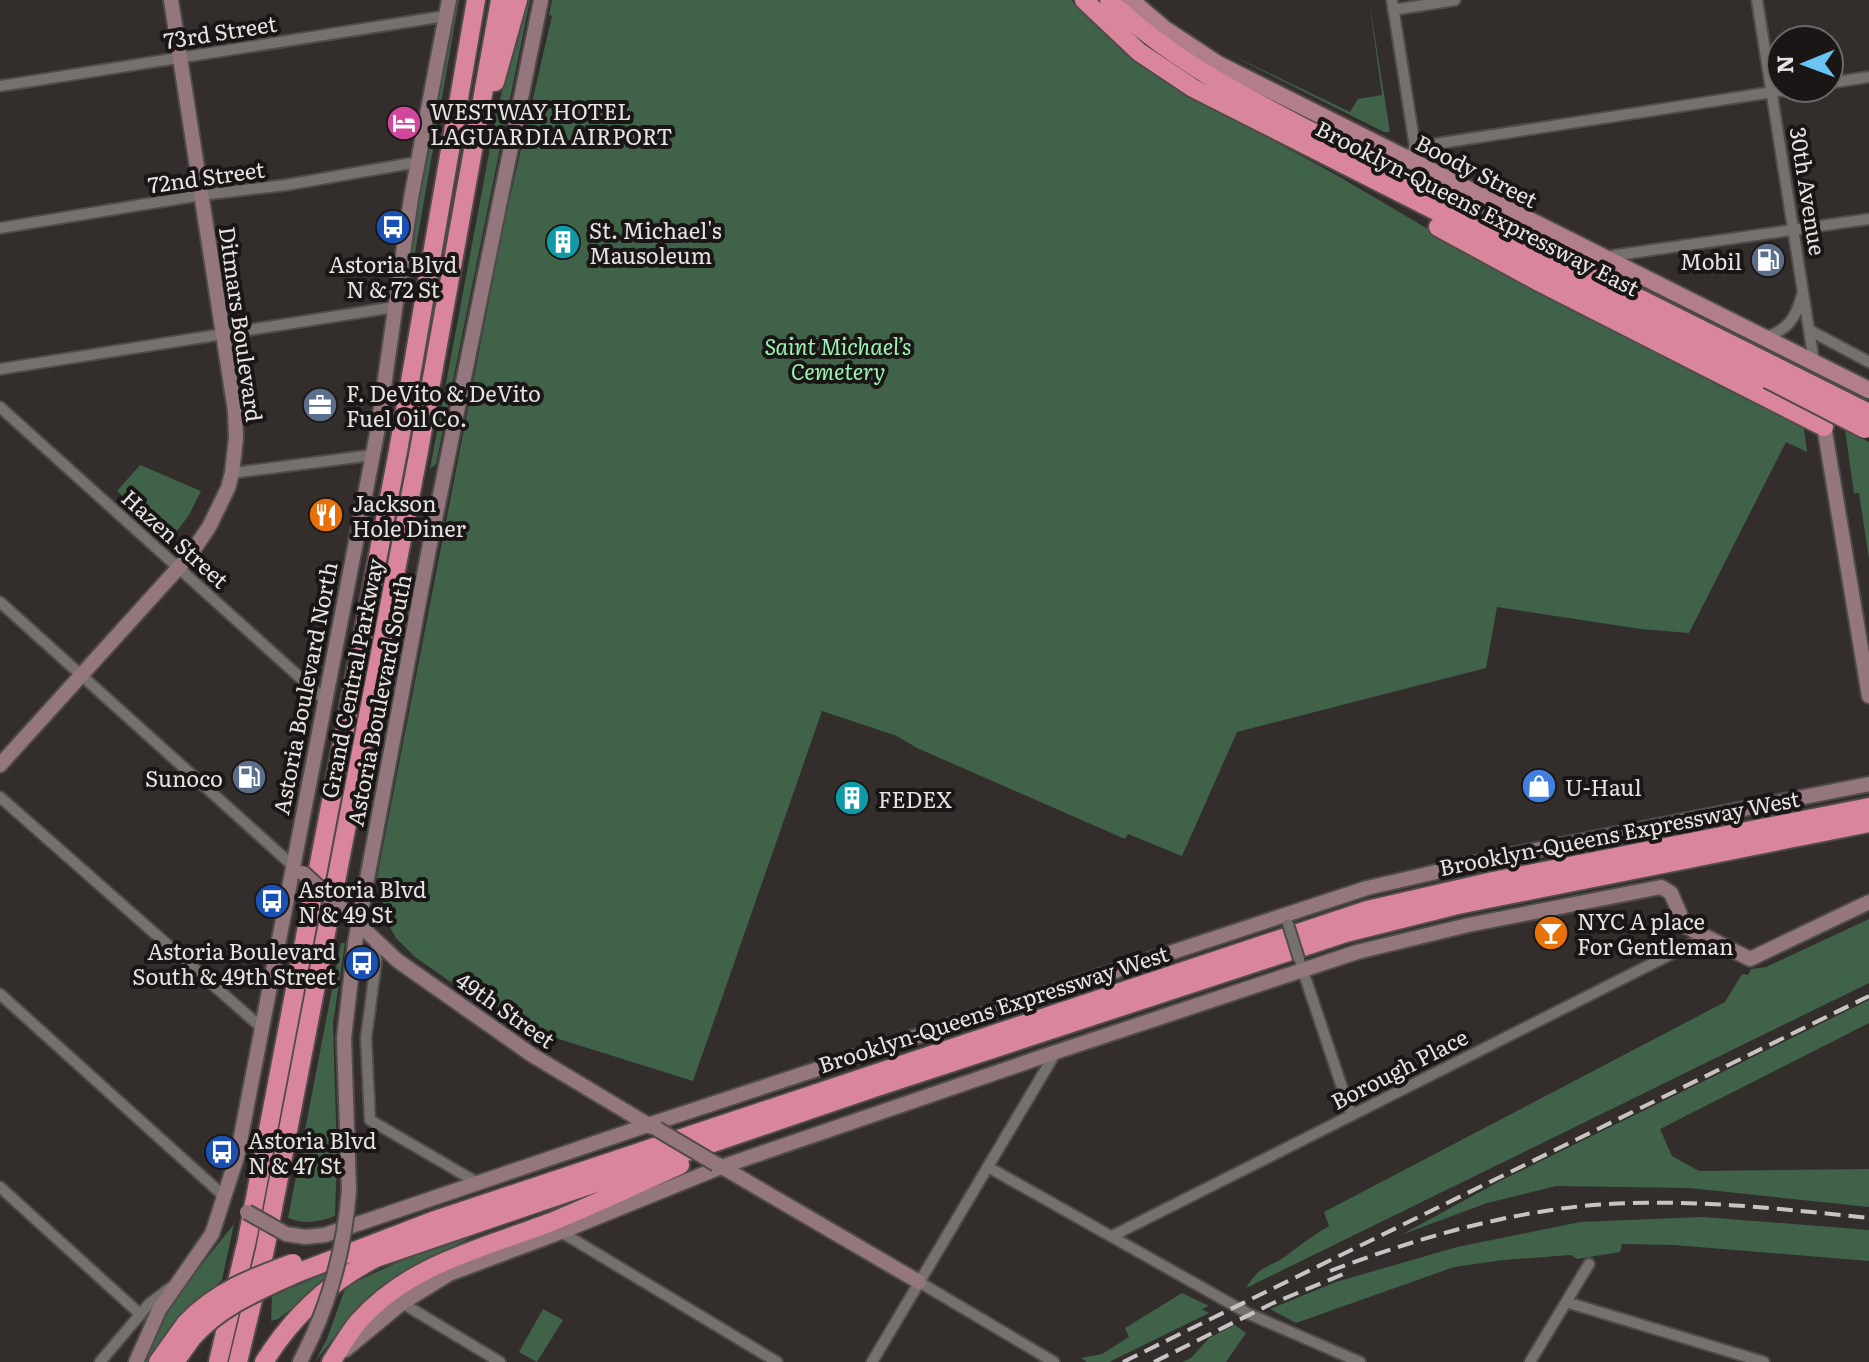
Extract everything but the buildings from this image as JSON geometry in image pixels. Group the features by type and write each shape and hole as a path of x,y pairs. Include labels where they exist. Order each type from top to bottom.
{"highway":[{"path":"451,135 459,26 464,0"},
{"name":"Grand Central Parkway","path":"218,1362 247,1240 383,529 476,0"},
{"name":"Grand Central Parkway","path":"238,1362 265,1250 421,442 500,0"},
{"path":"466,181 518,0"},
{"name":"Brooklyn-Queens Expressway East","path":"1084,0 1131,45 1174,77 1348,169 1772,373"},
{"name":"Brooklyn-Queens Expressway East","path":"1109,0 1167,50 1213,79 1868,424"},
{"path":"1348,169 1416,214 1504,264 1824,427"},
{"name":"Brooklyn-Queens Expressway West","path":"264,1362 294,1319 306,1308 354,1270 392,1252 877,1087 1393,920 1864,816"},
{"name":"Brooklyn-Queens Expressway West","path":"175,1362 189,1331 295,1268 1367,910 1483,883 1864,816"},
{"path":"332,1362 358,1322 374,1307 410,1279 441,1263 549,1222 728,1146 995,1050"},
{"path":"158,1362 189,1331"}],"main road":[{"name":"Boody Street","path":"1131,0 1165,29 1209,58 1412,153 1601,257 1869,390"}],"street":[{"name":"Ditmars Boulevard","path":"0,765 178,567 209,527 232,473 236,425 171,0"},
{"name":"Astoria Boulevard North","path":"136,1362 152,1324 212,1234 240,1141 298,869 325,700 373,455 418,162 449,0"},
{"name":"Astoria Boulevard South","path":"300,1362 329,1296 341,1253 349,1190 344,1038 353,919 541,0"},
{"path":"1455,0 1393,5 1412,153 1765,93"},
{"name":"30th Avenue","path":"1757,0 1765,53"},
{"name":"73rd Street","path":"0,86 445,16"},
{"path":"1845,81 1869,77"},
{"name":"30th Avenue","path":"1773,104 1869,696"},
{"name":"72nd Street","path":"0,228 418,162"},
{"path":"1601,257 1869,219"},
{"path":"1762,338 1783,331 1791,322 1803,293"},
{"path":"0,369 395,307"},
{"path":"1809,330 1869,362"},
{"name":"Hazen Street","path":"0,407 325,700"},
{"path":"232,473 373,455"},
{"name":"49th Street","path":"0,602 398,961 532,1055 1054,1362"},
{"name":"Brooklyn-Queens Expressway West","path":"225,1197 286,1234 305,1237 325,1235 1286,919 1367,888 1501,857 1869,784"},
{"path":"0,797 262,1028"},
{"path":"332,1362 402,1303 468,1266 561,1232 718,1166 1056,1052 1301,964 1426,934 1661,887 1667,889 1675,901 1685,926 1750,959 1869,902"},
{"path":"1286,919 1351,1114"},
{"name":"Borough Place","path":"1112,1236 1705,937"},
{"path":"376,941 366,1038 370,1120 478,1183"},
{"path":"0,994 225,1197"},
{"path":"872,1362 1056,1052"},
{"path":"988,1167 1249,1314 1360,1362"},
{"path":"0,1187 140,1314"},
{"path":"561,1232 777,1362"},
{"path":"1530,1362 1589,1264"},
{"path":"102,1361 140,1314 176,1284"},
{"path":"1566,1302 1764,1362"},
{"path":"402,1303 500,1362"}],"green space":[{"path":"455,0 459,0 410,281 404,280"},
{"path":"524,0 530,0 436,464 430,469 496,116"},
{"name":"Saint Michael’s Cemetery","path":"552,0 1071,0 1098,28 1164,81 1338,176 1511,278 1801,423 1807,452 1786,442 1689,633 1641,629 1497,607 1486,668 1237,732 1182,856 1128,834 1125,839 917,748 897,736 822,711 693,1081 511,1024 415,957 396,938 387,922 377,877 504,223 552,16 549,15"},
{"path":"1369,0 1390,132 1384,132 1223,51 1350,112 1358,99 1382,95"},
{"path":"1845,430 1869,442 1869,559 1859,493 1854,493"},
{"path":"140,465 201,491 189,515 171,539 117,491"},
{"path":"1869,919 1869,983 1246,1288 1262,1269 1329,1226 1324,1212 1725,1002 1742,974 1748,975 1751,969 1766,967"},
{"path":"341,943 345,943 333,1023 337,1155 335,1216 306,1222 288,1218"},
{"path":"1869,1000 1869,1023 1660,1129 1672,1156 1699,1171 1869,1169 1869,1207 1689,1188 1556,1186 1487,1203 1401,1235 1500,1181"},
{"path":"1703,1217 1869,1230 1869,1261 1674,1245 1622,1244 1620,1252 1577,1259 1571,1255 1454,1267 1296,1323 1270,1309 1336,1282 1457,1247 1580,1222"},
{"path":"234,1224 222,1280 169,1328 150,1362 144,1362 172,1305"},
{"path":"472,1237 411,1268 378,1290 352,1315 315,1362 327,1339 346,1286 427,1249"},
{"path":"345,1265 278,1319 271,1321 272,1296"},
{"path":"1182,1293 1209,1306 1202,1309 1209,1313 1109,1362 1087,1362 1081,1358 1102,1354 1129,1337 1125,1328"},
{"path":"543,1309 563,1320 537,1362 519,1352"},
{"path":"1235,1325 1246,1333 1226,1362 1182,1362 1191,1358 1209,1338"}],"railway":[{"path":"1123,1362 1869,996"},
{"path":"1330,1271 1455,1230 1583,1206 1690,1203 1869,1218"},
{"path":"1154,1362 1271,1304 1346,1273"}],"place":[{"name":"WESTWAY HOTEL LAGUARDIA AIRPORT","path":"404,123"},
{"name":"Astoria Blvd N & 72 St","path":"393,227"},
{"name":"St. Michael's Mausoleum","path":"563,242"},
{"name":"Mobil","path":"1768,260"},
{"name":"F. DeVito & DeVito Fuel Oil Co.","path":"320,405"},
{"name":"Jackson Hole Diner","path":"326,515"},
{"name":"Sunoco","path":"249,777"},
{"name":"U-Haul","path":"1539,786"},
{"name":"FEDEX","path":"852,798"},
{"name":"Astoria Blvd N & 49 St","path":"272,901"},
{"name":"NYC A place For Gentleman","path":"1551,933"},
{"name":"Astoria Boulevard South & 49th Street","path":"362,963"},
{"name":"Astoria Blvd N & 47 St","path":"222,1152"}]}
